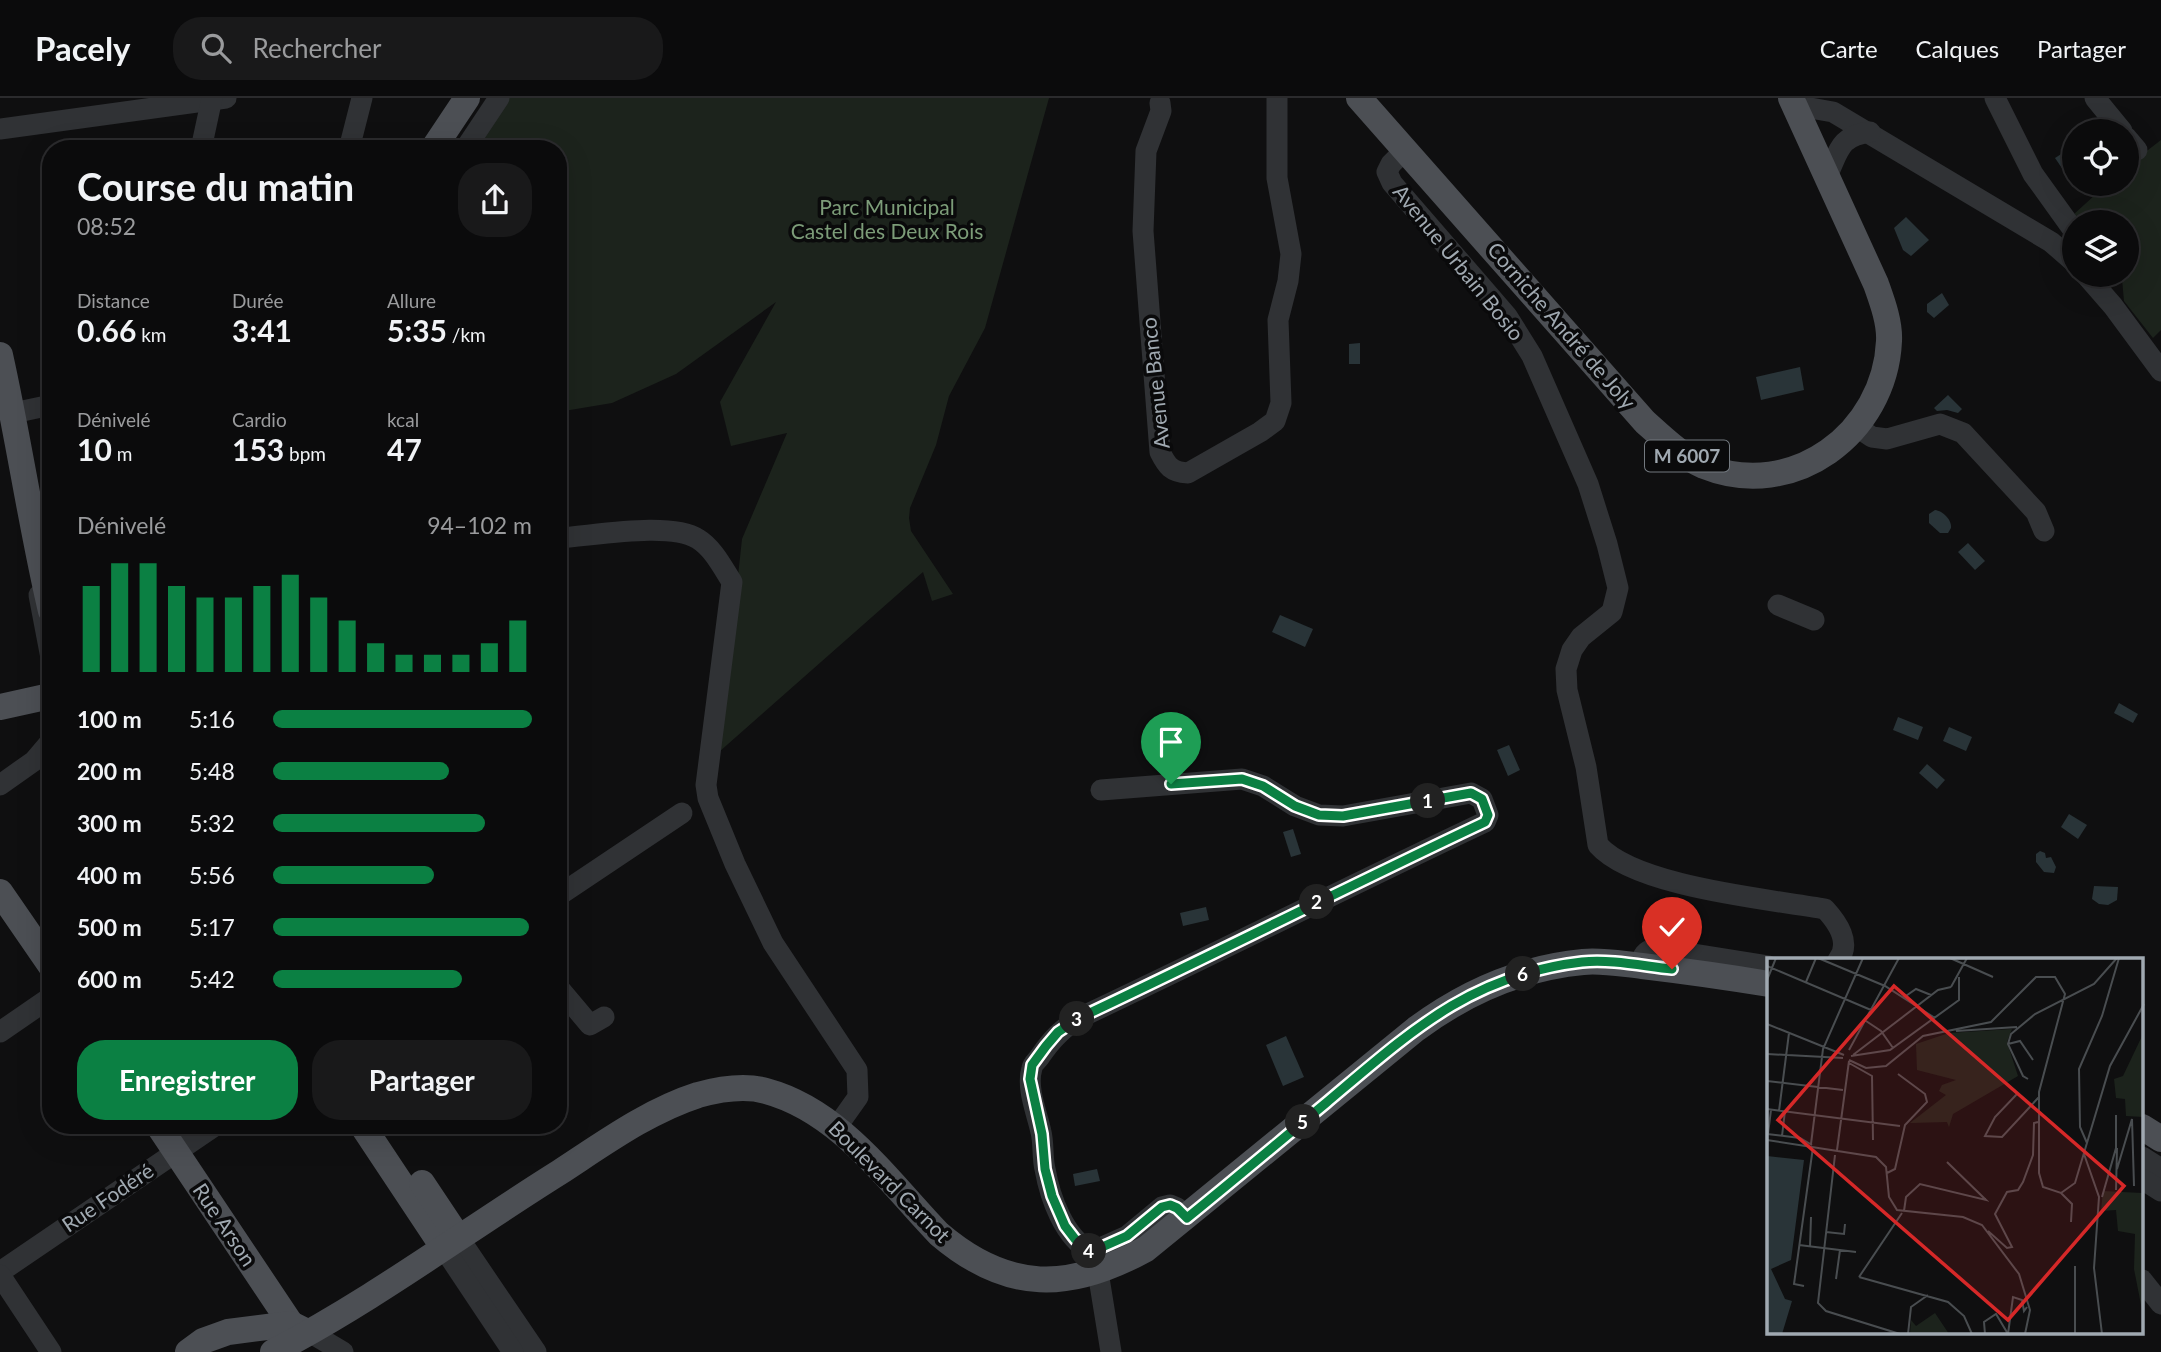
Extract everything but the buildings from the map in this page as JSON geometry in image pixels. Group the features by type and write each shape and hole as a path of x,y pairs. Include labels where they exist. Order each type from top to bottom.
{"main road":[{"path":"439,140 467,98"},
{"name":"Corniche André de Joly","path":"1359,98 1645,422 1678,452 1705,466 1735,474 1767,474 1802,467 1836,447 1857,427 1882,382 1889,340 1884,308 1876,284 1794,105"},
{"path":"0,355 42,568"},
{"path":"26,492 36,499 42,525"},
{"path":"0,707 42,699"},
{"path":"0,892 42,953"},
{"name":"Boulevard Carnot","path":"273,1352 301,1328 451,1242 630,1127 668,1107 699,1095 727,1089 763,1090 799,1103 836,1128 939,1234 957,1249 999,1271 1034,1279 1061,1280 1098,1272 1146,1249 1416,1029 1466,996 1493,983 1584,962 1641,966 1767,984"},
{"path":"2144,1128 2161,1139"},
{"name":"Rue Arson","path":"164,1134 265,1285 301,1328"},
{"path":"369,1134 451,1242"},
{"path":"387,1134 451,1242"},
{"path":"236,1342 261,1300 265,1285"},
{"path":"188,1352 203,1341 236,1342 301,1328"}],"street":[{"path":"351,140 362,98"},
{"path":"471,140 499,98"},
{"name":"Avenue Banco","path":"1160,103 1161,111 1146,151 1143,230 1147,297 1160,452 1167,466 1177,473 1188,473 1275,421 1281,403 1278,320 1288,281 1291,254 1277,178 1277,98"},
{"path":"1995,98 2033,174 2062,214"},
{"path":"2095,98 2112,119"},
{"path":"0,129 109,107 217,99 204,140"},
{"path":"1794,105 1833,111 2051,242 2062,252"},
{"path":"1827,176 1841,145 1854,134 1870,132"},
{"name":"Avenue Urbain Bosio","path":"1405,150 1387,172 1392,183 1507,316 1532,355 1588,484 1607,544 1618,588 1612,612 1581,637 1572,650 1566,669 1567,690 1586,767 1598,845 1607,855 1623,863 1693,887 1825,909 1837,922 1844,940 1840,958"},
{"path":"2096,287 2161,371"},
{"path":"2111,287 2113,306"},
{"path":"13,412 42,407"},
{"path":"1857,427 1872,437 1887,439 1940,424 1963,433 2036,512 2044,531"},
{"path":"26,492 18,505 42,616"},
{"path":"567,537 669,529 699,539 718,559 732,582 705,785 735,864 773,943 857,1070 858,1097 851,1111 836,1128"},
{"path":"1778,605 1814,620"},
{"path":"0,785 34,761 42,752"},
{"path":"1101,790 1242,779 1263,786 1295,806 1319,815 1343,816 1471,793 1482,799 1488,815 1485,822 1079,1018 1058,1032 1046,1046 1032,1065 1030,1079 1042,1134 1045,1169 1061,1216 1075,1239 1091,1252 1127,1236 1162,1207 1170,1205 1187,1218"},
{"path":"567,889 682,813"},
{"path":"1641,966 1642,957 1647,951 1656,948 1767,966"},
{"path":"567,998 590,1025 604,1017"},
{"path":"0,1032 42,1003"},
{"name":"Rue Fodéré","path":"0,1273 203,1134"},
{"path":"377,1134 431,1215"},
{"path":"2144,1158 2161,1169"},
{"path":"2144,1180 2161,1191"},
{"path":"451,1242 513,1352"},
{"path":"451,1242 536,1352"},
{"path":"469,1272 523,1352"},
{"path":"1098,1272 1111,1352"},
{"path":"0,1273 51,1352"},
{"path":"2144,1283 2161,1304"},
{"path":"301,1328 343,1352"}],"green space":[{"name":"Parc Municipal Castel des Deux Rois","path":"509,98 1049,98 985,328 949,396 936,445 910,508 911,531 953,594 932,601 923,572 719,752 742,539 787,433 731,446 720,402 776,302 676,374 612,403 567,410 567,140 482,140"},
{"path":"2161,140 2161,330 2153,338 2124,301 2123,287 2139,287 2139,210 2078,210 2094,196 2139,196 2139,157"}],"shaded area":[{"path":"2062,154 2062,168 2055,158"},
{"path":"1906,217 1929,240 1911,256 1903,250 1894,228"},
{"path":"1942,293 1949,305 1934,318 1927,312 1927,304"},
{"path":"1360,343 1360,364 1349,364 1349,344"},
{"path":"1800,367 1804,390 1761,400 1756,377"},
{"path":"1948,395 1962,409 1958,413 1937,411 1934,408"},
{"path":"1935,510 1948,519 1951,528 1948,533 1940,533 1929,523 1929,514"},
{"path":"1968,543 1985,561 1975,570 1958,552"},
{"path":"1280,615 1313,629 1305,647 1272,632"},
{"path":"2119,703 2138,714 2133,723 2114,713"},
{"path":"1898,717 1923,727 1918,740 1893,730"},
{"path":"1949,727 1972,737 1966,751 1943,741"},
{"path":"1509,745 1520,770 1508,776 1497,750"},
{"path":"1927,764 1945,780 1937,789 1919,773"},
{"path":"2069,814 2087,825 2078,839 2061,827"},
{"path":"1293,829 1301,854 1291,857 1283,832"},
{"path":"2040,851 2045,853 2046,858 2051,857 2056,867 2054,873 2044,872 2036,862 2036,854"},
{"path":"2094,886 2118,887 2117,900 2108,905 2099,904 2092,899"},
{"path":"1206,907 1209,920 1183,926 1180,913"},
{"path":"1286,1036 1304,1077 1283,1086 1266,1045"},
{"path":"1097,1169 1100,1181 1075,1186 1073,1174"}],"route":[{"path":"1171,784 1242,779 1263,786 1295,806 1319,815 1343,816 1471,793 1482,799 1488,815 1485,822 1079,1018 1058,1032 1032,1065 1030,1079 1052,1196 1065,1226 1075,1239 1091,1252 1127,1236 1162,1207 1170,1205 1177,1208 1187,1218 1416,1029 1466,996 1493,983 1520,975 1584,962 1672,969"}]}
